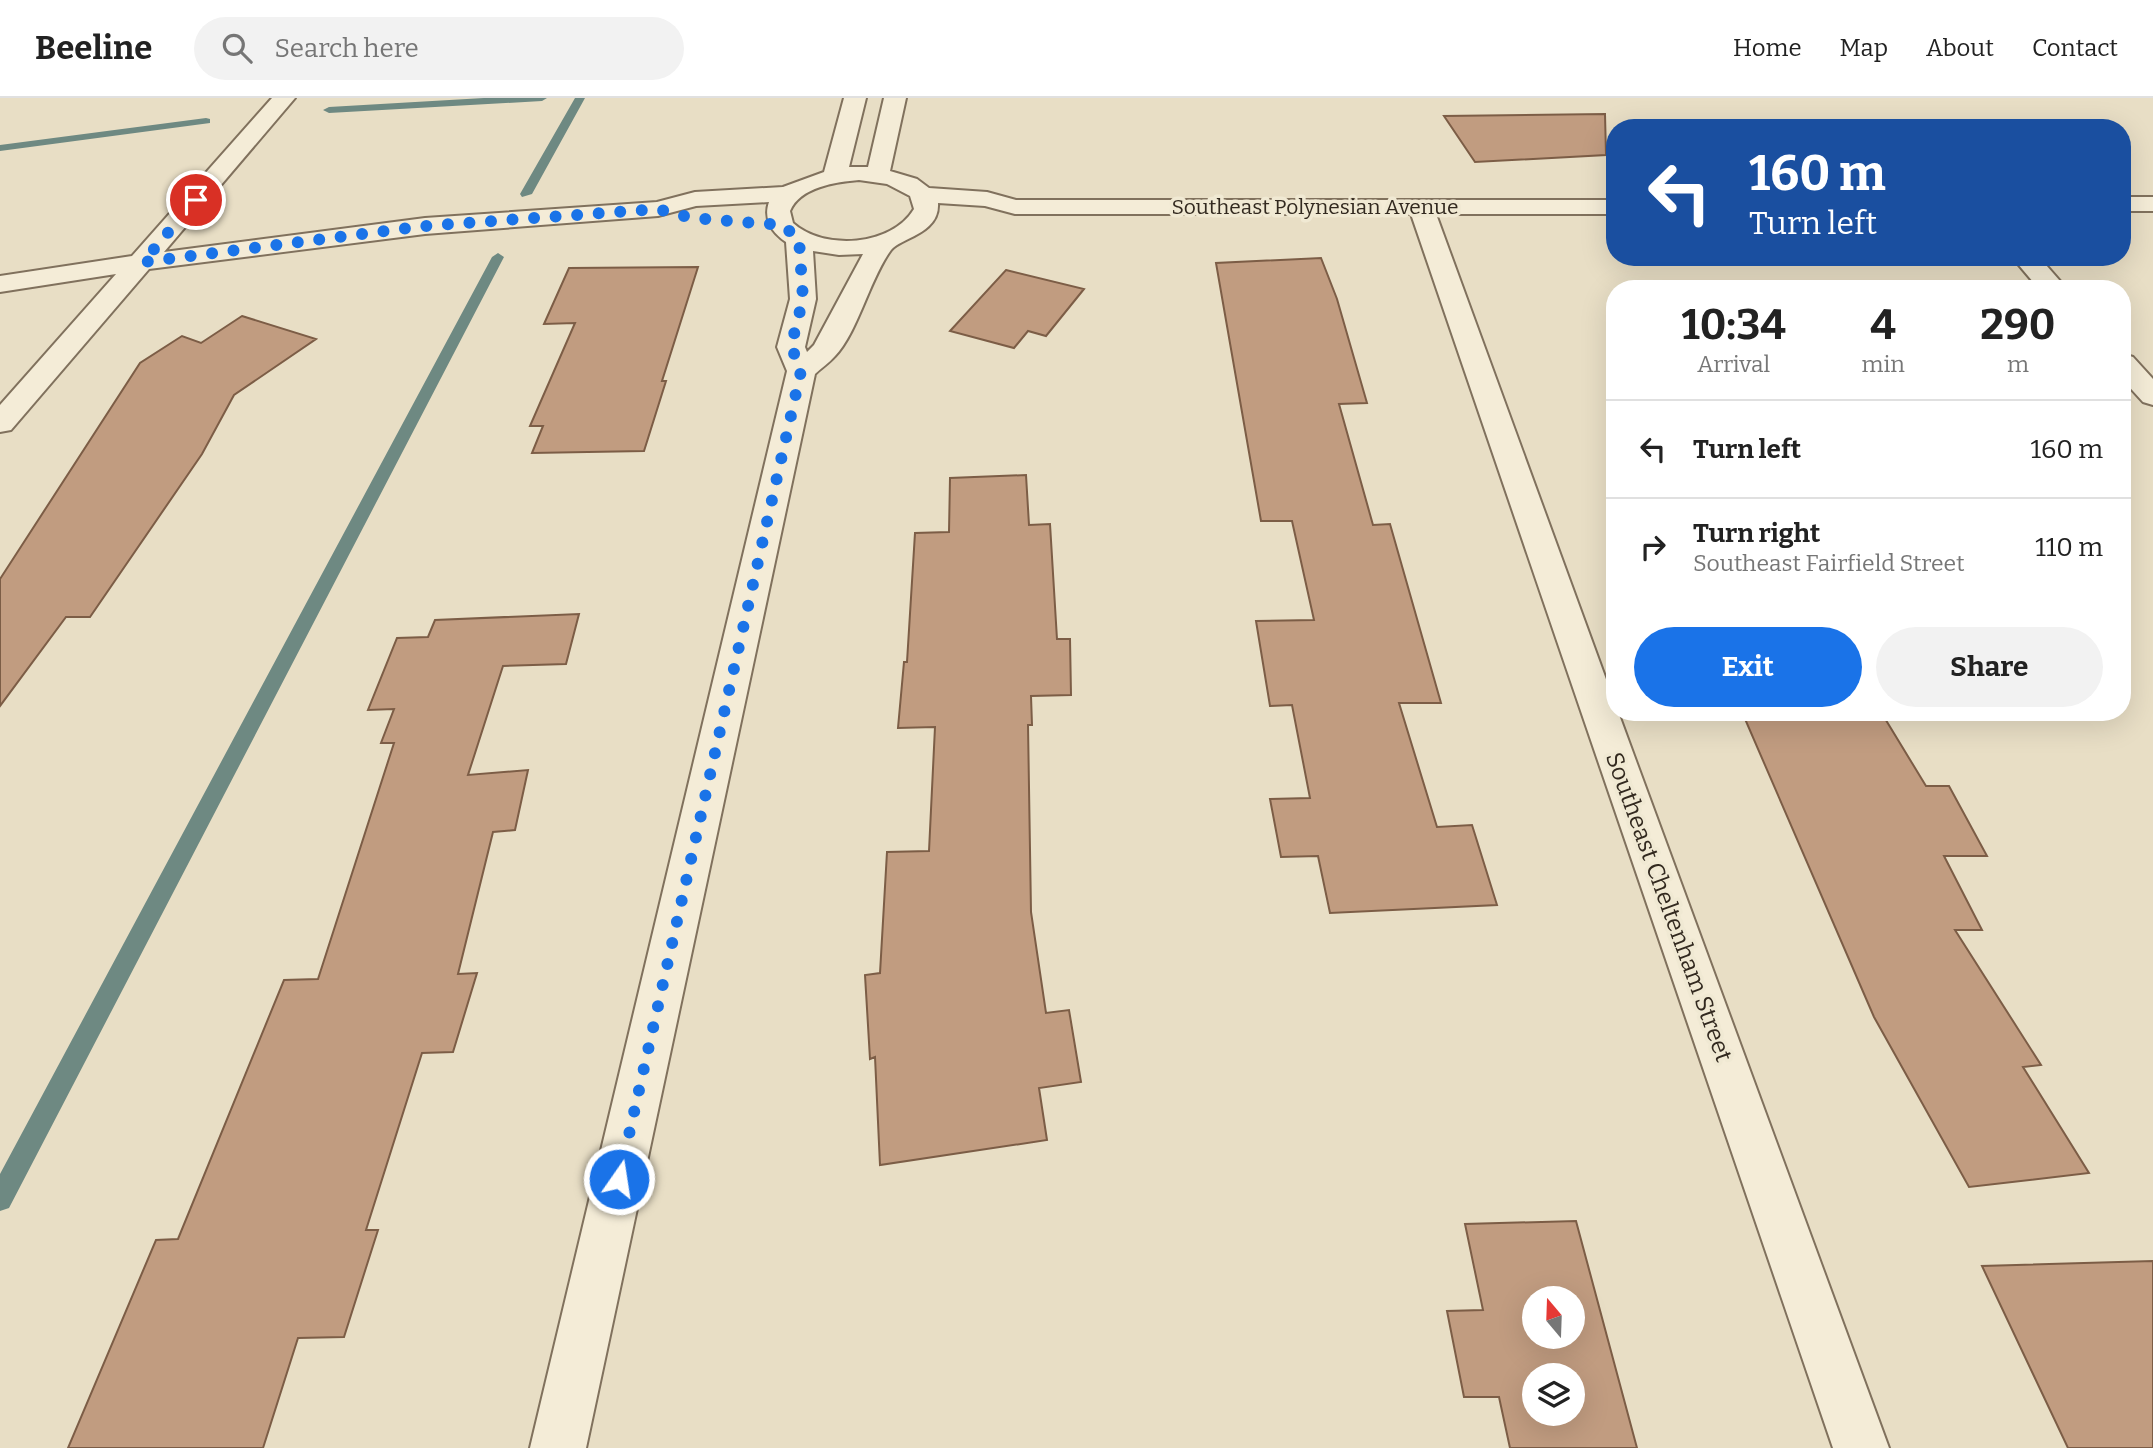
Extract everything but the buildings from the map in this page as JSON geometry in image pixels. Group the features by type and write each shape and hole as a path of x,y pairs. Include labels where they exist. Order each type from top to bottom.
{"street":[{"path":"0,423 284,98"},
{"path":"835,174 855,98"},
{"path":"878,174 895,98"},
{"path":"558,1448 801,371 791,346 803,299 790,232 779,215 781,204 803,185 835,174 878,174 905,182 922,194 925,203 919,221 898,236 883,242 838,247 790,232 756,223"},
{"path":"0,284 143,262 425,226 658,209 695,199 790,194"},
{"name":"Southeast Polynesian Avenue","path":"922,194 987,199 1015,207 1606,207"},
{"path":"2131,204 2153,204"},
{"name":"Southeast Polynesian Avenue","path":"919,221 983,217 1015,207"},
{"name":"Southeast Cheltenham Street","path":"1421,208 1861,1448"},
{"path":"658,209 691,218 730,221"},
{"path":"801,371 826,350 883,242"},
{"path":"2033,266 2046,280"},
{"path":"2131,372 2153,396"}],"waterway":[{"path":"329,110 542,98"},
{"path":"526,194 580,98"},
{"path":"0,148 206,121"},
{"path":"0,1199 498,257"}],"route":[{"path":"196,200 143,262 425,226 658,209 691,218 782,225 799,239 803,299 791,346 801,371 619,1179"}]}
